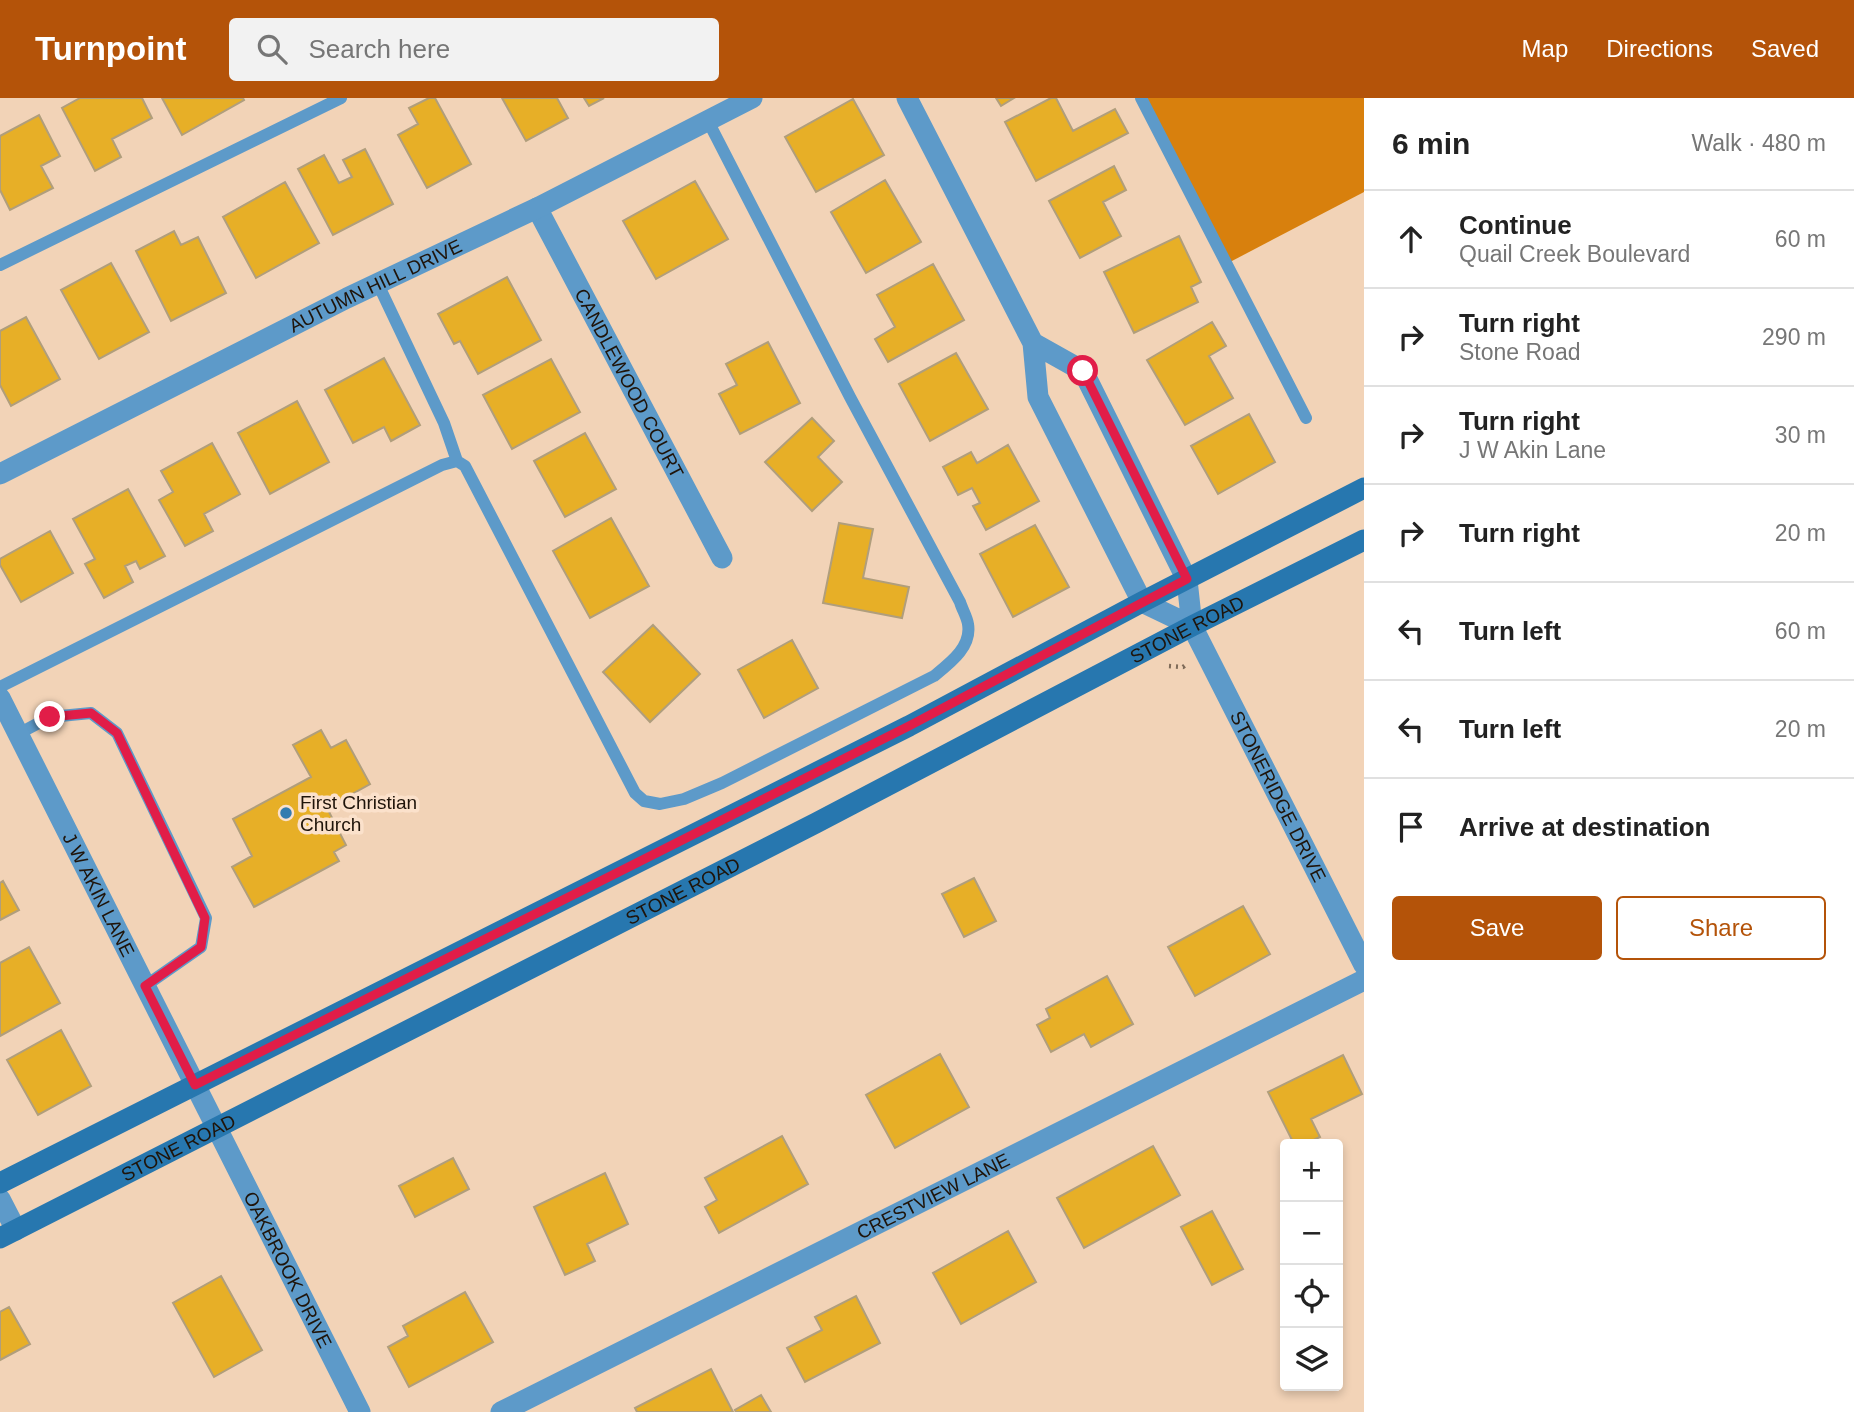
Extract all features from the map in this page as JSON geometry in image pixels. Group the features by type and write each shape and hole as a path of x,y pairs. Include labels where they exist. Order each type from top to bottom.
{"main road":[{"path":"0,1183 909,726 1364,488"},
{"name":"STONE ROAD","path":"8,1234 803,830 1192,626 1364,540"}],"street":[{"name":"AUTUMN HILL DRIVE","path":"0,474 378,284 537,208 752,98"},
{"path":"907,98 1033,343 1038,397 1142,602 1192,626"},
{"name":"CANDLEWOOD COURT","path":"537,208 722,558"},
{"path":"1033,343 1083,371 1187,579 1192,626"},
{"name":"STONERIDGE DRIVE","path":"1192,626 1364,965"},
{"name":"J W AKIN LANE","path":"0,698 216,1128"},
{"name":"CRESTVIEW LANE","path":"501,1412 1364,980"},
{"name":"OAKBROOK DRIVE","path":"216,1128 360,1412"},
{"path":"0,1199 8,1234"}],"lane":[{"path":"0,265 341,98"},
{"path":"1142,98 1306,418"},
{"path":"378,284 444,423 457,461 465,466 635,793 644,801 660,804 684,799 722,783 934,676 954,659 966,642 968,625 960,602 850,397 708,121"},
{"path":"0,687 442,465 457,461"},
{"path":"18,734 50,717 91,713 117,733 205,918 201,947 145,986"}],"shaded area":[{"path":"1147,98 1364,98 1364,192 1230,262"}],"building":[{"path":"80,98 142,98 152,118 112,139 121,157 95,171 62,108"},
{"path":"162,98 243,98 244,100 182,135"},
{"path":"429,98 435,98 471,164 427,188 398,135 418,124 409,108"},
{"path":"502,98 557,98 568,118 526,141"},
{"path":"584,98 604,98 589,106"},
{"path":"996,98 1014,98 1001,106"},
{"path":"1051,98 1056,98 1073,131 1115,109 1128,133 1036,181 1005,122"},
{"path":"853,99 884,155 816,192 785,137"},
{"path":"39,115 60,156 41,166 53,188 10,210 0,190 0,136"},
{"path":"365,149 393,204 333,235 298,169 324,155 339,183 352,177 343,160"},
{"path":"1114,166 1126,190 1103,202 1121,236 1080,258 1049,201"},
{"path":"885,180 921,242 866,273 831,212"},
{"path":"695,181 728,239 656,279 623,221"},
{"path":"285,182 319,243 256,278 223,217"},
{"path":"174,231 181,245 198,237 226,293 171,321 136,251"},
{"path":"1179,236 1201,282 1191,287 1198,302 1134,333 1104,272"},
{"path":"111,263 149,332 99,359 61,290"},
{"path":"933,264 964,320 888,362 875,339 895,327 877,295"},
{"path":"507,277 541,340 478,374 460,341 454,344 438,314"},
{"path":"26,317 60,379 11,406 0,385 0,331"},
{"path":"1212,322 1226,346 1209,356 1233,398 1185,425 1147,360"},
{"path":"768,342 800,403 740,434 719,394 737,385 726,364"},
{"path":"956,353 988,409 930,441 899,384"},
{"path":"384,358 420,425 391,441 384,427 353,443 325,390"},
{"path":"551,359 580,412 512,449 483,395"},
{"path":"297,401 329,462 270,494 238,433"},
{"path":"1249,414 1275,462 1218,494 1191,446"},
{"path":"812,418 834,441 818,457 842,482 812,511 765,462"},
{"path":"585,433 616,489 565,517 534,461"},
{"path":"212,443 240,494 204,514 213,531 185,546 159,500 173,492 161,471"},
{"path":"1008,445 1039,501 986,530 973,506 980,503 972,488 958,495 943,467 971,452 977,463"},
{"path":"128,489 165,556 140,569 136,561 125,566 133,582 104,598 85,564 95,559 73,519"},
{"path":"611,518 649,586 590,618 553,551"},
{"path":"839,523 873,529 863,578 909,587 902,618 823,603"},
{"path":"1035,525 1069,587 1013,617 980,554"},
{"path":"50,531 73,573 21,602 0,565 0,559"},
{"path":"653,625 700,674 650,722 603,672"},
{"path":"792,640 818,688 764,718 738,670"},
{"name":"First Christian Church","path":"321,730 331,748 346,740 370,784 327,808 346,845 334,852 339,861 254,907 232,867 252,856 233,819 311,777 293,745"},
{"path":"974,878 996,921 964,937 942,894"},
{"path":"3,881 19,910 0,920 0,883"},
{"path":"1243,906 1270,954 1195,996 1168,947"},
{"path":"29,947 60,1003 0,1036 0,963"},
{"path":"1107,976 1133,1024 1091,1047 1084,1034 1051,1052 1037,1025 1050,1018 1046,1009"},
{"path":"61,1030 91,1086 38,1115 7,1060"},
{"path":"940,1054 969,1107 895,1148 866,1095"},
{"path":"1343,1055 1362,1094 1311,1119 1320,1137 1292,1139 1268,1092"},
{"path":"782,1136 808,1184 719,1233 705,1207 717,1200 705,1178"},
{"path":"1153,1146 1180,1195 1084,1248 1057,1198"},
{"path":"453,1158 469,1189 415,1217 399,1186"},
{"path":"605,1173 628,1224 587,1244 595,1261 565,1275 534,1207"},
{"path":"1212,1211 1243,1269 1212,1285 1181,1227"},
{"path":"1008,1231 1036,1282 961,1324 933,1273"},
{"path":"221,1276 262,1350 214,1377 173,1303"},
{"path":"465,1292 493,1342 409,1387 388,1347 408,1336 403,1326"},
{"path":"856,1296 880,1343 805,1382 787,1348 822,1330 815,1317"},
{"path":"9,1307 30,1344 0,1360 0,1312"},
{"path":"711,1369 733,1412 637,1412 635,1408"},
{"path":"761,1395 771,1412 736,1412 735,1410"}],"place":[{"name":"First Christian Church","path":"286,813"}],"route":[{"path":"50,717 91,713 117,733 205,918 201,947 145,986 195,1085 363,998 909,726 1187,579 1083,371"}]}
